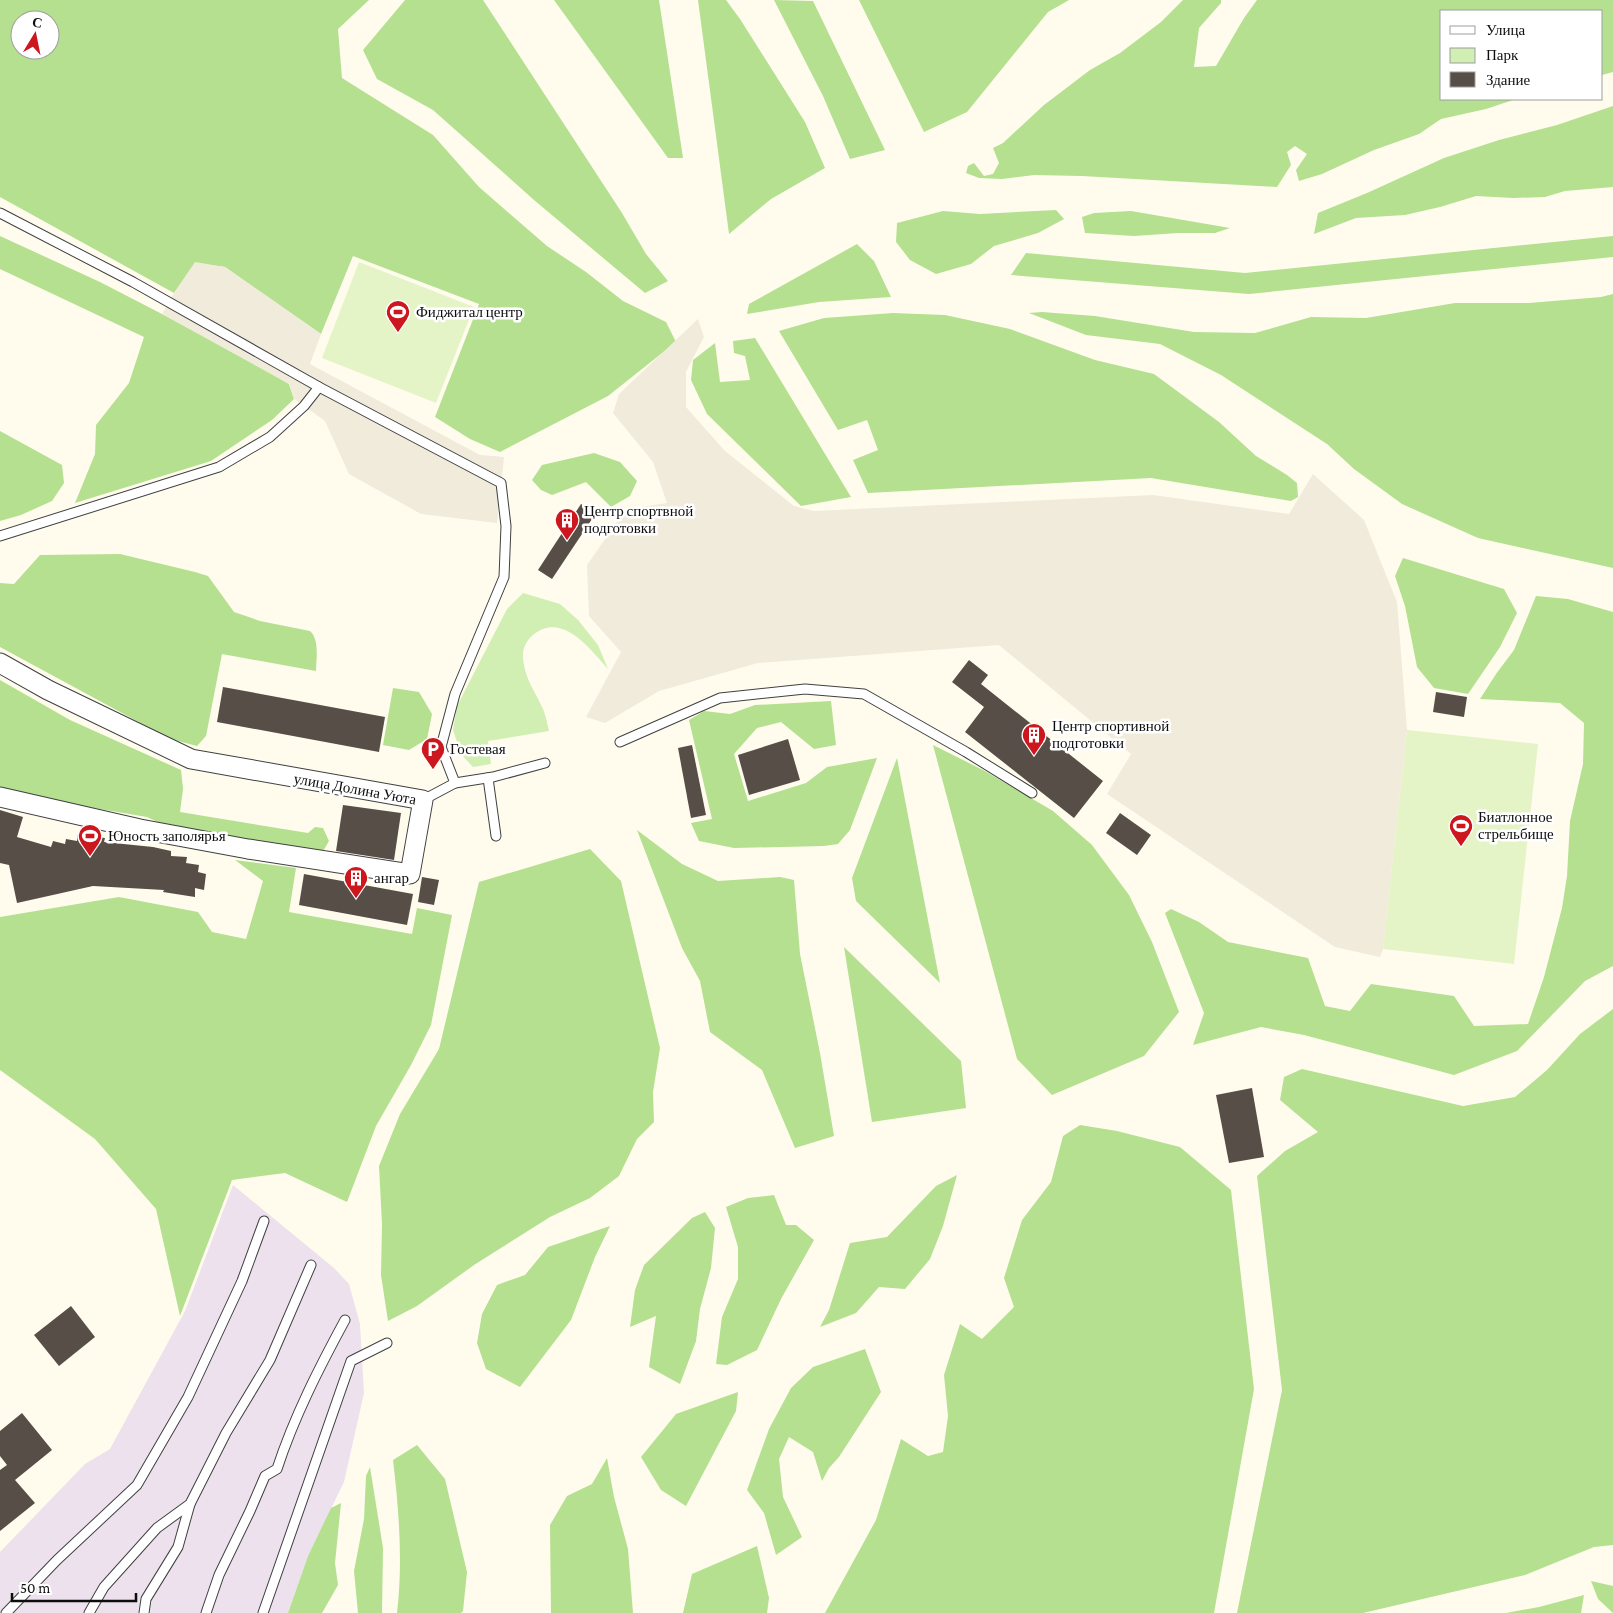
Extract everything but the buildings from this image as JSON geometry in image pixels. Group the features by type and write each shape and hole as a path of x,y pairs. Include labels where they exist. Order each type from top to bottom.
{"street":[{"name":"улица Долина Уюта","path":"0,663 48,690 191,759 423,800 410,874 248,849 140,829 0,797"}],"lane":[{"path":"0,212 133,282 319,387 501,484 506,526 504,577 455,694 441,746 455,783"},
{"path":"0,536 220,467 270,436 304,406 319,387"},
{"path":"620,742 720,698 805,690 864,694 966,752 1032,793"},
{"path":"423,800 455,783 488,778 545,763"},
{"path":"488,778 496,836"},
{"path":"6,1613 57,1560 137,1484 188,1397 242,1281 264,1221"},
{"path":"144,1613 146,1599 178,1547 190,1504 226,1433 270,1360 311,1265"},
{"path":"206,1613 219,1575 265,1476 277,1469 284,1446 310,1384 344,1320"},
{"path":"263,1613 351,1361 387,1343"},
{"path":"89,1613 104,1587 157,1528 190,1504"}],"shaded area":[{"path":"195,262 225,267 321,334 310,364 480,455 504,457 497,523 421,514 349,474 325,421 294,399 289,384 162,314"},
{"path":"698,319 704,337 686,372 686,407 725,451 794,506 814,511 1153,495 1289,514 1313,474 1364,520 1397,602 1407,730 1383,949 1380,957 1335,947 1107,794 1131,754 999,645 758,663 659,691 605,723 586,717 621,652 589,616 587,565 626,509 667,503 653,462 613,413 619,394"},
{"path":"233,1185 334,1268 349,1284 360,1324 364,1393 344,1482 308,1556 288,1613 0,1613 0,1552 85,1464 110,1449 185,1311"}],"green space":[{"path":"0,0 369,0 338,29 342,78 433,135 479,187 547,246 586,272 623,301 666,322 676,342 608,396 500,452 470,439 435,417 479,304 353,256 321,334 225,267 195,263 174,293 0,197"},
{"path":"405,0 483,0 622,213 646,254 668,281 645,293 534,200 433,110 377,79 363,50"},
{"path":"554,0 659,0 683,158 668,158"},
{"path":"698,0 726,0 805,122 825,168 771,199 729,234"},
{"path":"774,0 813,1 885,150 850,159 823,96"},
{"path":"859,0 1069,0 1048,12 967,112 924,132"},
{"path":"1183,0 1221,0 1221,3 1199,28 1194,67 1216,66 1244,18 1257,0 1613,0 1613,72 1603,75 1603,10 1440,10 1440,100 1513,100 1486,109 1441,119 1419,134 1374,150 1322,174 1299,181 1296,170 1307,154 1295,146 1287,152 1291,165 1277,187 1082,176 1034,175 1002,179 979,178 966,173 968,166 974,163 984,176 993,174 999,163 993,148 1003,143 1044,105 1090,70 1120,53 1161,22"},
{"path":"1613,106 1613,187 1565,191 1545,197 1476,196 1405,215 1356,218 1314,234 1318,213 1444,158 1499,140 1557,125"},
{"path":"1056,210 1064,219 1038,233 994,246 971,264 936,274 910,260 896,242 897,223 943,211 980,214"},
{"path":"1131,211 1230,228 1215,233 1134,236 1085,233 1082,217 1094,213"},
{"path":"0,236 100,282 254,363 289,384 294,399 272,420 211,461 75,503 95,454 96,425 129,383 144,337 0,269"},
{"path":"1613,236 1613,257 1249,294 1011,275 1026,253 1245,273"},
{"path":"857,244 874,261 891,297 819,302 747,314 749,304"},
{"name":"Фиджитал центр","path":"359,262 474,307 436,403 322,358"},
{"path":"1613,294 1613,568 1478,538 1402,504 1354,469 1327,444 1221,375 1160,344 1086,335 1029,313 1042,312 1095,316 1194,332 1255,333 1311,317 1366,318 1455,303 1529,303 1601,297"},
{"path":"893,313 945,315 1010,329 1095,360 1154,374 1219,422 1256,456 1297,483 1298,497 1291,501 1151,478 868,493 853,460 878,450 867,420 838,430 779,331 824,318"},
{"path":"755,338 851,497 801,506 707,414 691,380 693,360 715,343 720,382 750,380 745,356 734,353 733,341"},
{"path":"0,431 62,465 64,483 52,501 21,515 0,521"},
{"path":"594,453 620,462 637,481 630,496 611,507 586,482 552,495 541,490 532,480 542,465"},
{"path":"120,554 208,576 234,612 260,621 310,631 316,645 316,671 222,654 206,736 197,746 170,739 0,647 0,583 14,584 40,555"},
{"path":"1403,558 1504,589 1517,613 1500,647 1468,694 1434,688 1417,667 1405,606 1395,576"},
{"path":"523,593 560,604 578,620 598,645 608,669 584,643 565,630 554,627 544,629 533,635 525,646 523,659 526,673 546,717 549,731 488,741 491,764 473,767 461,754 453,730 457,706 507,609"},
{"path":"1536,596 1568,599 1613,612 1613,966 1585,981 1517,1051 1454,1075 1304,1035 1261,1027 1193,1045 1204,1013 1165,913 1171,909 1199,922 1228,942 1308,958 1325,1006 1350,1011 1371,984 1454,996 1474,1026 1528,1024 1544,977 1562,908 1567,876 1570,821 1583,764 1584,723 1560,703 1480,699 1514,650"},
{"path":"0,680 70,720 181,770 183,789 180,812 308,833 315,827 323,828 329,841 322,853 166,826 147,817 64,803 0,787"},
{"path":"393,688 419,692 432,714 427,739 409,750 383,745"},
{"path":"831,701 836,745 814,749 781,722 757,728 734,754 748,801 806,783 827,767 877,758 850,830 838,844 734,848 699,841 691,823 712,819 689,720 704,711 730,714 755,705"},
{"name":"Биатлонное стрельбище","path":"1407,730 1538,744 1514,964 1383,949"},
{"path":"933,745 983,770 1053,811 1092,845 1129,895 1152,942 1179,1012 1144,1056 1052,1095 1017,1059"},
{"path":"897,758 940,983 856,901 852,878"},
{"path":"637,830 682,864 718,881 780,877 794,880 800,954 834,1136 795,1148 762,1070 710,1032 700,981 682,948"},
{"path":"590,849 621,881 660,1048 653,1092 654,1122 637,1139 619,1176 590,1198 550,1217 474,1265 417,1306 388,1321 381,1275 382,1224 379,1166 400,1114 439,1049 479,882"},
{"path":"235,860 296,868 289,912 412,934 417,908 452,915 431,1025 411,1065 376,1126 347,1202 285,1173 232,1180 180,1316 156,1209 95,1139 0,1070 0,917 119,897 198,912 212,932 246,939 263,881"},
{"path":"844,947 961,1061 966,1108 872,1122"},
{"path":"1613,1009 1613,1545 1594,1547 1525,1575 1363,1613 1237,1613 1282,1390 1257,1176 1285,1151 1318,1132 1280,1100 1284,1077 1302,1069 1463,1106 1515,1097 1547,1070 1580,1034"},
{"path":"1080,1125 1117,1131 1180,1147 1231,1190 1254,1389 1214,1613 825,1613 876,1520 901,1439 928,1456 943,1452 948,1416 944,1375 960,1324 982,1339 1014,1307 1004,1278 1022,1220 1051,1182 1063,1136"},
{"path":"957,1175 943,1226 930,1259 905,1289 879,1287 856,1313 820,1327 829,1310 850,1243 887,1237 936,1186"},
{"path":"774,1195 786,1225 796,1225 814,1240 781,1299 757,1350 727,1365 716,1364 722,1317 738,1279 738,1247 726,1207 748,1198"},
{"path":"705,1212 715,1228 711,1268 700,1309 696,1341 680,1384 649,1367 656,1316 630,1327 635,1290 644,1265 692,1218"},
{"path":"610,1226 595,1257 571,1320 520,1387 486,1369 477,1343 482,1314 497,1285 525,1275 548,1247"},
{"path":"865,1349 881,1392 822,1481 813,1452 789,1437 779,1459 783,1497 802,1537 776,1555 764,1513 747,1490 769,1429 791,1388 813,1367"},
{"path":"738,1392 736,1411 686,1506 661,1490 641,1457 676,1414"},
{"path":"417,1445 445,1479 467,1572 463,1611 461,1613 397,1613 400,1575 399,1536 393,1460"},
{"path":"607,1458 614,1497 628,1549 633,1613 551,1613 550,1525 567,1496 592,1484"},
{"path":"370,1467 383,1548 382,1613 358,1613 354,1571 364,1519 366,1476"},
{"path":"341,1503 335,1563 338,1585 322,1613 288,1613 308,1556 331,1508"},
{"path":"757,1546 769,1598 767,1613 683,1613 692,1574"},
{"path":"1591,1581 1613,1586 1613,1613 1598,1599"},
{"path":"1584,1595 1581,1613 1506,1613 1539,1607"}],"place":[{"name":"Фиджитал центр","path":"398,333"},
{"name":"Центр спортвной подготовки","path":"567,541"},
{"name":"Центр спортивной подготовки","path":"1034,756"},
{"name":"Гостевая","path":"433,770"},
{"name":"Биатлонное стрельбище","path":"1461,847"},
{"name":"Юность заполярья","path":"90,857"},
{"name":"ангар","path":"356,899"}]}
